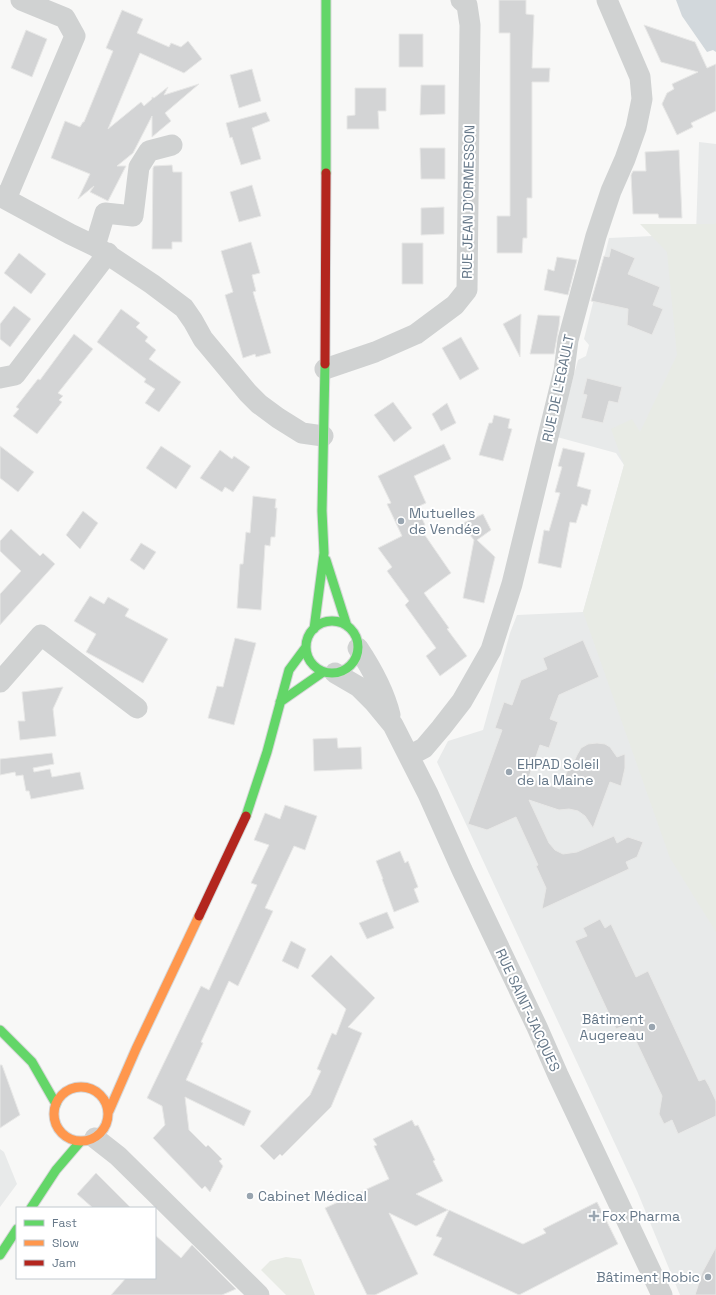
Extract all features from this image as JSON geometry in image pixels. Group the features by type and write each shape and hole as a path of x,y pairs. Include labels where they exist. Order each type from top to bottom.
{"main road":[{"path":"314,629 315,609 324,553 322,511 325,369 326,0"},
{"path":"324,553 347,626"},
{"path":"330,621 339,622 347,626 357,639 358,648 354,662 349,668 342,672 329,672 311,662 306,647 307,641 314,629 321,624 330,621"},
{"path":"32,1207 56,1170 88,1140 106,1127 109,1111 132,1056 249,809 289,670 306,647"},
{"path":"280,702 329,672"},
{"path":"0,1030 32,1062 48,1072"},
{"path":"117,1069 132,1056"},
{"path":"32,1062 56,1104"},
{"path":"64,1081 75,1088"},
{"path":"88,1088 100,1081"},
{"path":"88,1140 69,1139 60,1132 54,1120 54,1113 60,1096 70,1089 75,1088 88,1088 95,1090 106,1103 109,1111"},
{"path":"59,1144 60,1132"},
{"path":"56,1170 57,1157"},
{"path":"0,1255 16,1231"}],"street":[{"path":"21,0 65,18 75,36 3,198 70,234 102,249 152,284 184,308 203,339 259,404 302,433 323,436"},
{"name":"RUE JEAN D'ORMESSON","path":"325,369 375,352 416,334 455,305 467,290 470,25 467,5 462,0"},
{"name":"RUE DE L'EGAULT","path":"409,756 424,748 441,728 462,700 490,650 512,584 564,371 568,340 596,236 611,191 625,159 636,128 642,99 640,77 607,0"},
{"path":"0,378 15,375 102,249 105,213 133,216 139,167 149,151 172,145"},
{"path":"0,682 41,635 137,708"},
{"name":"RUE SAINT-JACQUES","path":"358,648 387,700 393,725"},
{"name":"RUE SAINT-JACQUES","path":"329,672 359,687 393,725 428,794 462,870 537,1027 558,1076 662,1295"},
{"path":"88,1140 118,1156 259,1295"}],"shaded area":[{"path":"676,0 716,0 716,52 713,50 707,52 682,16"},
{"path":"699,142 716,144 716,1295 680,1295 637,1191 437,762 448,741 483,730 510,633 517,615 583,612 624,465 616,453 557,437 578,360 586,356 589,345 584,339 609,238 696,234"},
{"path":"716,223 716,672 714,676 716,680 716,932 670,858 583,612 624,465 611,429 632,419 640,432 677,355 667,252 640,224"},
{"path":"0,1149 4,1152 17,1184 0,1207"},
{"path":"286,1257 301,1259 315,1295 286,1295 261,1270 270,1261"}],"building":[{"path":"499,0 526,0 526,14 534,15 532,68 550,68 549,82 532,82 532,198 527,198 527,238 523,238 522,253 497,253 497,216 510,216 510,33 499,33"},
{"path":"122,10 143,19 137,33 169,47 171,43 181,47 188,41 202,59 184,73 140,53 108,129 141,102 144,106 152,99 152,97 154,98 168,87 164,95 199,84 165,113 171,121 152,137 152,116 133,153 117,166 126,166 108,201 90,192 94,186 78,199 90,174 51,158 65,121 80,127 84,122 113,51 106,48"},
{"path":"644,25 695,42 707,68 716,64 716,111 691,123 693,127 677,135 662,104 667,93 674,89 672,84 698,72 661,62"},
{"path":"26,30 47,39 32,77 11,68"},
{"path":"399,34 423,34 423,67 399,67"},
{"path":"252,69 261,101 239,108 230,75"},
{"path":"421,85 445,85 445,114 420,115"},
{"path":"355,88 386,88 386,111 378,111 379,129 347,129 347,116 355,115"},
{"path":"266,112 270,121 252,128 261,159 241,165 232,137 230,138 226,123"},
{"path":"420,148 445,148 445,179 421,179"},
{"path":"679,150 682,218 659,218 658,214 633,214 631,175 633,171 646,171 645,152"},
{"path":"172,165 173,172 182,172 182,242 172,242 172,249 152,249 153,168 154,166"},
{"path":"252,185 261,216 239,222 230,192"},
{"path":"444,207 444,234 421,235 421,208"},
{"path":"251,242 260,273 252,275 256,291 253,292 271,353 256,357 255,354 243,358 225,295 233,292 221,251"},
{"path":"402,243 423,243 423,284 402,284"},
{"path":"611,248 635,258 628,274 660,287 653,305 663,309 652,335 627,325 628,309 591,301 604,256 609,257"},
{"path":"19,253 46,274 31,294 4,273"},
{"path":"557,257 577,260 568,295 544,290 548,269 554,271"},
{"path":"14,306 31,319 10,347 0,339 0,324"},
{"path":"121,309 140,323 136,327 148,337 145,341 156,350 149,359 181,382 159,412 145,403 155,389 144,382 146,379 97,342"},
{"path":"521,314 520,357 503,324"},
{"path":"538,315 560,316 554,354 530,354"},
{"path":"74,334 93,349 58,393 63,396 59,400 62,402 37,434 13,416 19,409 16,407 38,379 40,380"},
{"path":"461,337 479,369 460,380 442,348"},
{"path":"587,378 622,387 618,403 609,401 603,423 581,418 587,395 583,394"},
{"path":"393,402 412,428 394,442 374,415"},
{"path":"447,403 456,423 441,431 432,414"},
{"path":"494,415 510,419 508,428 512,429 503,461 479,455 489,423 492,423"},
{"path":"444,444 451,459 414,476 426,503 417,507 425,525 420,528 451,573 424,593 449,628 447,629 467,656 440,676 426,656 436,648 405,605 409,601 387,571 392,567 378,548 402,536 387,504 391,503 378,476"},
{"path":"0,446 34,472 18,492 0,478"},
{"path":"161,446 191,466 176,489 146,468"},
{"path":"563,448 585,453 577,486 591,490 587,506 582,504 576,523 570,522 561,568 538,563 544,530 549,531 560,493 555,492 562,467 558,466"},
{"path":"220,450 232,459 234,456 250,467 233,492 225,487 222,492 200,478"},
{"path":"253,496 276,499 275,508 277,508 275,537 271,537 270,546 265,545 261,610 237,608 240,564 243,564 246,532 250,533"},
{"path":"83,511 98,523 80,549 66,535"},
{"path":"483,514 491,530 477,540 495,557 484,603 463,598 474,540 461,524"},
{"path":"11,529 40,556 43,553 55,564 0,625 0,594 21,571 0,551 0,541"},
{"path":"141,543 156,552 144,570 130,560"},
{"path":"90,596 104,604 108,597 129,609 125,616 168,639 143,683 86,652 96,634 74,621"},
{"path":"235,638 256,643 234,725 208,718 217,686 223,687"},
{"name":"EHPAD Soleil de la Maine","path":"583,640 599,677 559,695 550,719 558,722 549,748 540,745 529,777 560,789 569,767 571,768 581,748 588,744 597,743 605,744 610,747 617,757 625,754 625,768 621,786 610,782 593,828 585,816 578,811 569,809 559,810 529,800 549,843 555,850 563,854 577,852 614,836 617,843 628,837 643,842 637,857 626,862 629,869 542,909 546,888 536,866 538,865 516,817 487,830 468,824 502,730 495,728 504,702 512,705 521,680 547,669 543,658"},
{"path":"63,687 53,709 56,736 20,740 18,721 25,721 22,692"},
{"path":"337,738 338,748 361,747 362,769 314,771 313,739"},
{"path":"52,753 54,764 33,768 34,772 50,769 52,777 80,772 84,789 31,799 29,791 26,791 23,775 16,776 15,772 0,775 0,759"},
{"path":"285,805 317,816 305,850 294,846 265,908 273,911 238,986 229,981 201,1042 203,1043 186,1080 251,1111 244,1126 185,1097 189,1130 206,1147 208,1145 222,1159 219,1161 223,1166 210,1192 205,1186 202,1189 153,1138 165,1125 162,1106 147,1098 201,986 209,990 257,885 251,883 269,845 254,840 265,813 280,819"},
{"path":"400,851 405,863 408,861 418,887 414,889 419,902 394,912 376,861"},
{"path":"387,912 394,928 367,939 359,923"},
{"name":"Bâtiment Augereau","path":"600,919 605,928 611,924 636,977 648,971 699,1081 705,1079 716,1101 716,1116 678,1134 672,1120 664,1124 659,1114 662,1096 628,1024 616,1029 575,941 587,936 583,928"},
{"path":"291,941 306,949 298,969 282,961"},
{"path":"331,955 375,998 348,1027 362,1033 331,1107 282,1156 280,1154 274,1160 260,1146 310,1095 321,1071 317,1069 332,1033 336,1035 346,1009 311,976"},
{"path":"0,1065 2,1065 20,1115 0,1128"},
{"path":"412,1120 415,1126 418,1125 435,1160 433,1161 443,1181 416,1194 448,1210 416,1226 389,1213 418,1274 375,1295 367,1295 325,1208 389,1179 374,1146 377,1145 373,1139"},
{"path":"96,1173 130,1207 92,1207 77,1194"},
{"path":"597,1202 618,1244 519,1295 433,1255 442,1238 436,1236 449,1210 523,1244 546,1233 543,1229"},
{"path":"156,1236 181,1258 192,1245 236,1289 222,1295 111,1295 125,1279 156,1279"},
{"name":"Bâtiment Robic","path":"716,1247 716,1295 695,1295 702,1273"}],"traffic: fast":[{"path":"326,0 326,173"},
{"path":"314,629 324,553 322,511 325,364"},
{"path":"326,560 347,626"},
{"path":"332,621 346,625 354,633 358,647 354,661 346,669 332,673 318,669 310,661 306,647 310,633 318,625 332,621"},
{"path":"246,816 267,752 289,670 306,647"},
{"path":"280,702 323,672"},
{"path":"0,1030 32,1062 56,1104"},
{"path":"32,1207 56,1170 80,1142"},
{"path":"0,1255 16,1231"}],"traffic: slow":[{"path":"109,1111 136,1049 199,916"},
{"path":"76,1087 86,1087 96,1091 104,1099 108,1109 108,1114 108,1119 104,1129 96,1137 86,1141 76,1141 66,1137 58,1129 54,1119 54,1109 58,1099 66,1091 76,1087"}],"traffic: jam":[{"path":"325,364 326,173"},
{"path":"199,916 246,816"}],"place":[{"name":"Mutuelles de Vendée","path":"401,521"},
{"name":"EHPAD Soleil de la Maine","path":"509,772"},
{"name":"Bâtiment Augereau","path":"652,1027"},
{"name":"Cabinet Médical","path":"250,1196"},
{"name":"Fox Pharma","path":"594,1216"},
{"name":"Bâtiment Robic","path":"708,1277"}]}
